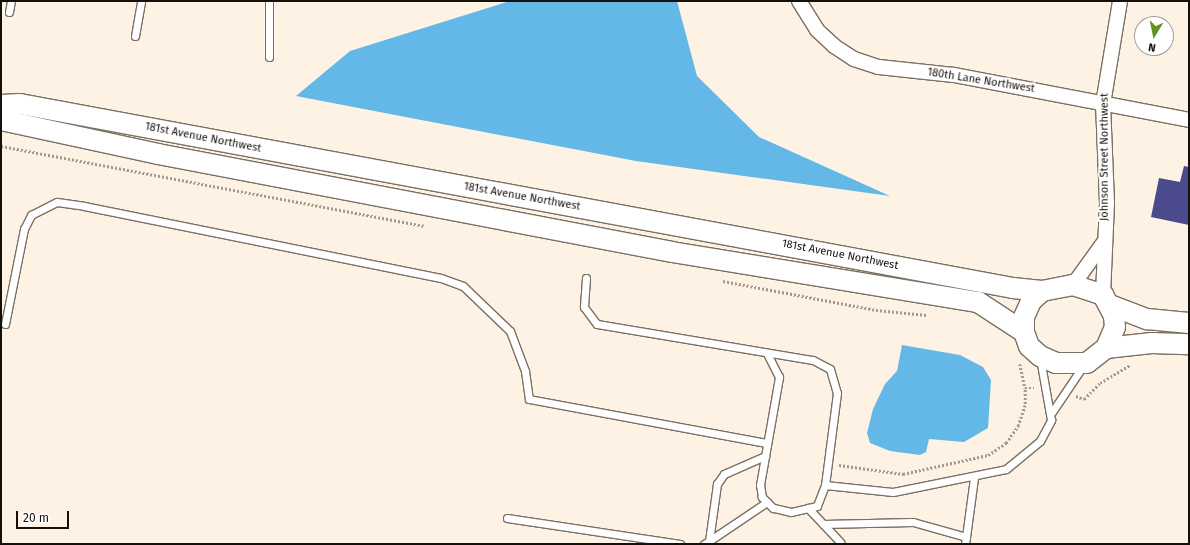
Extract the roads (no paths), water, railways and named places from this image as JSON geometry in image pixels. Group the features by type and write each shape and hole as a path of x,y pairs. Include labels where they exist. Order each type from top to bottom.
{"main road":[{"name":"181st Avenue Northwest","path":"1,105 20,104 1013,288 1042,291"},
{"name":"181st Avenue Northwest","path":"1,120 158,154 672,252 978,302 1024,332"},
{"path":"1189,323 1147,319 1073,285 1042,291 1031,301 1024,317 1024,332 1029,346 1040,356 1056,363 1086,362 1106,348 1152,342 1189,344"},
{"path":"1106,300 1115,326 1106,348"}],"street":[{"name":"180th Lane Northwest","path":"799,1 817,30 834,46 854,59 879,67 954,75 1189,120"},
{"name":"Johnson Street Northwest","path":"1106,300 1104,242 1107,195 1103,104 1120,1"},
{"path":"1073,285 1104,242"}],"lane":[{"path":"9,12 11,1"},
{"path":"135,36 141,1"},
{"path":"269,1 269,57"},
{"path":"5,324 24,229 31,215 57,202 84,206 441,278 464,286 510,331 525,371 528,399 768,443"},
{"path":"586,278 584,307 597,324 813,360 830,369 837,393 825,485 817,506 791,512 773,508 762,497 760,485 779,377 767,353"},
{"path":"1040,356 1043,389 1052,412"},
{"path":"825,485 893,492 974,478 1006,469 1019,461 1040,441 1052,412 1086,362"},
{"path":"706,542 717,484 724,474 765,456"},
{"path":"823,524 913,522 965,540 974,478"},
{"path":"706,542 767,502"},
{"path":"808,508 840,542"},
{"path":"507,518 680,544"}],"water":[{"path":"510,1 677,1 697,76 759,137 890,196 636,161 296,96 350,51"},
{"path":"902,345 960,355 983,367 991,380 988,428 964,442 929,439 926,452 920,455 890,451 870,443 867,433 873,409 885,384 897,371"}]}
